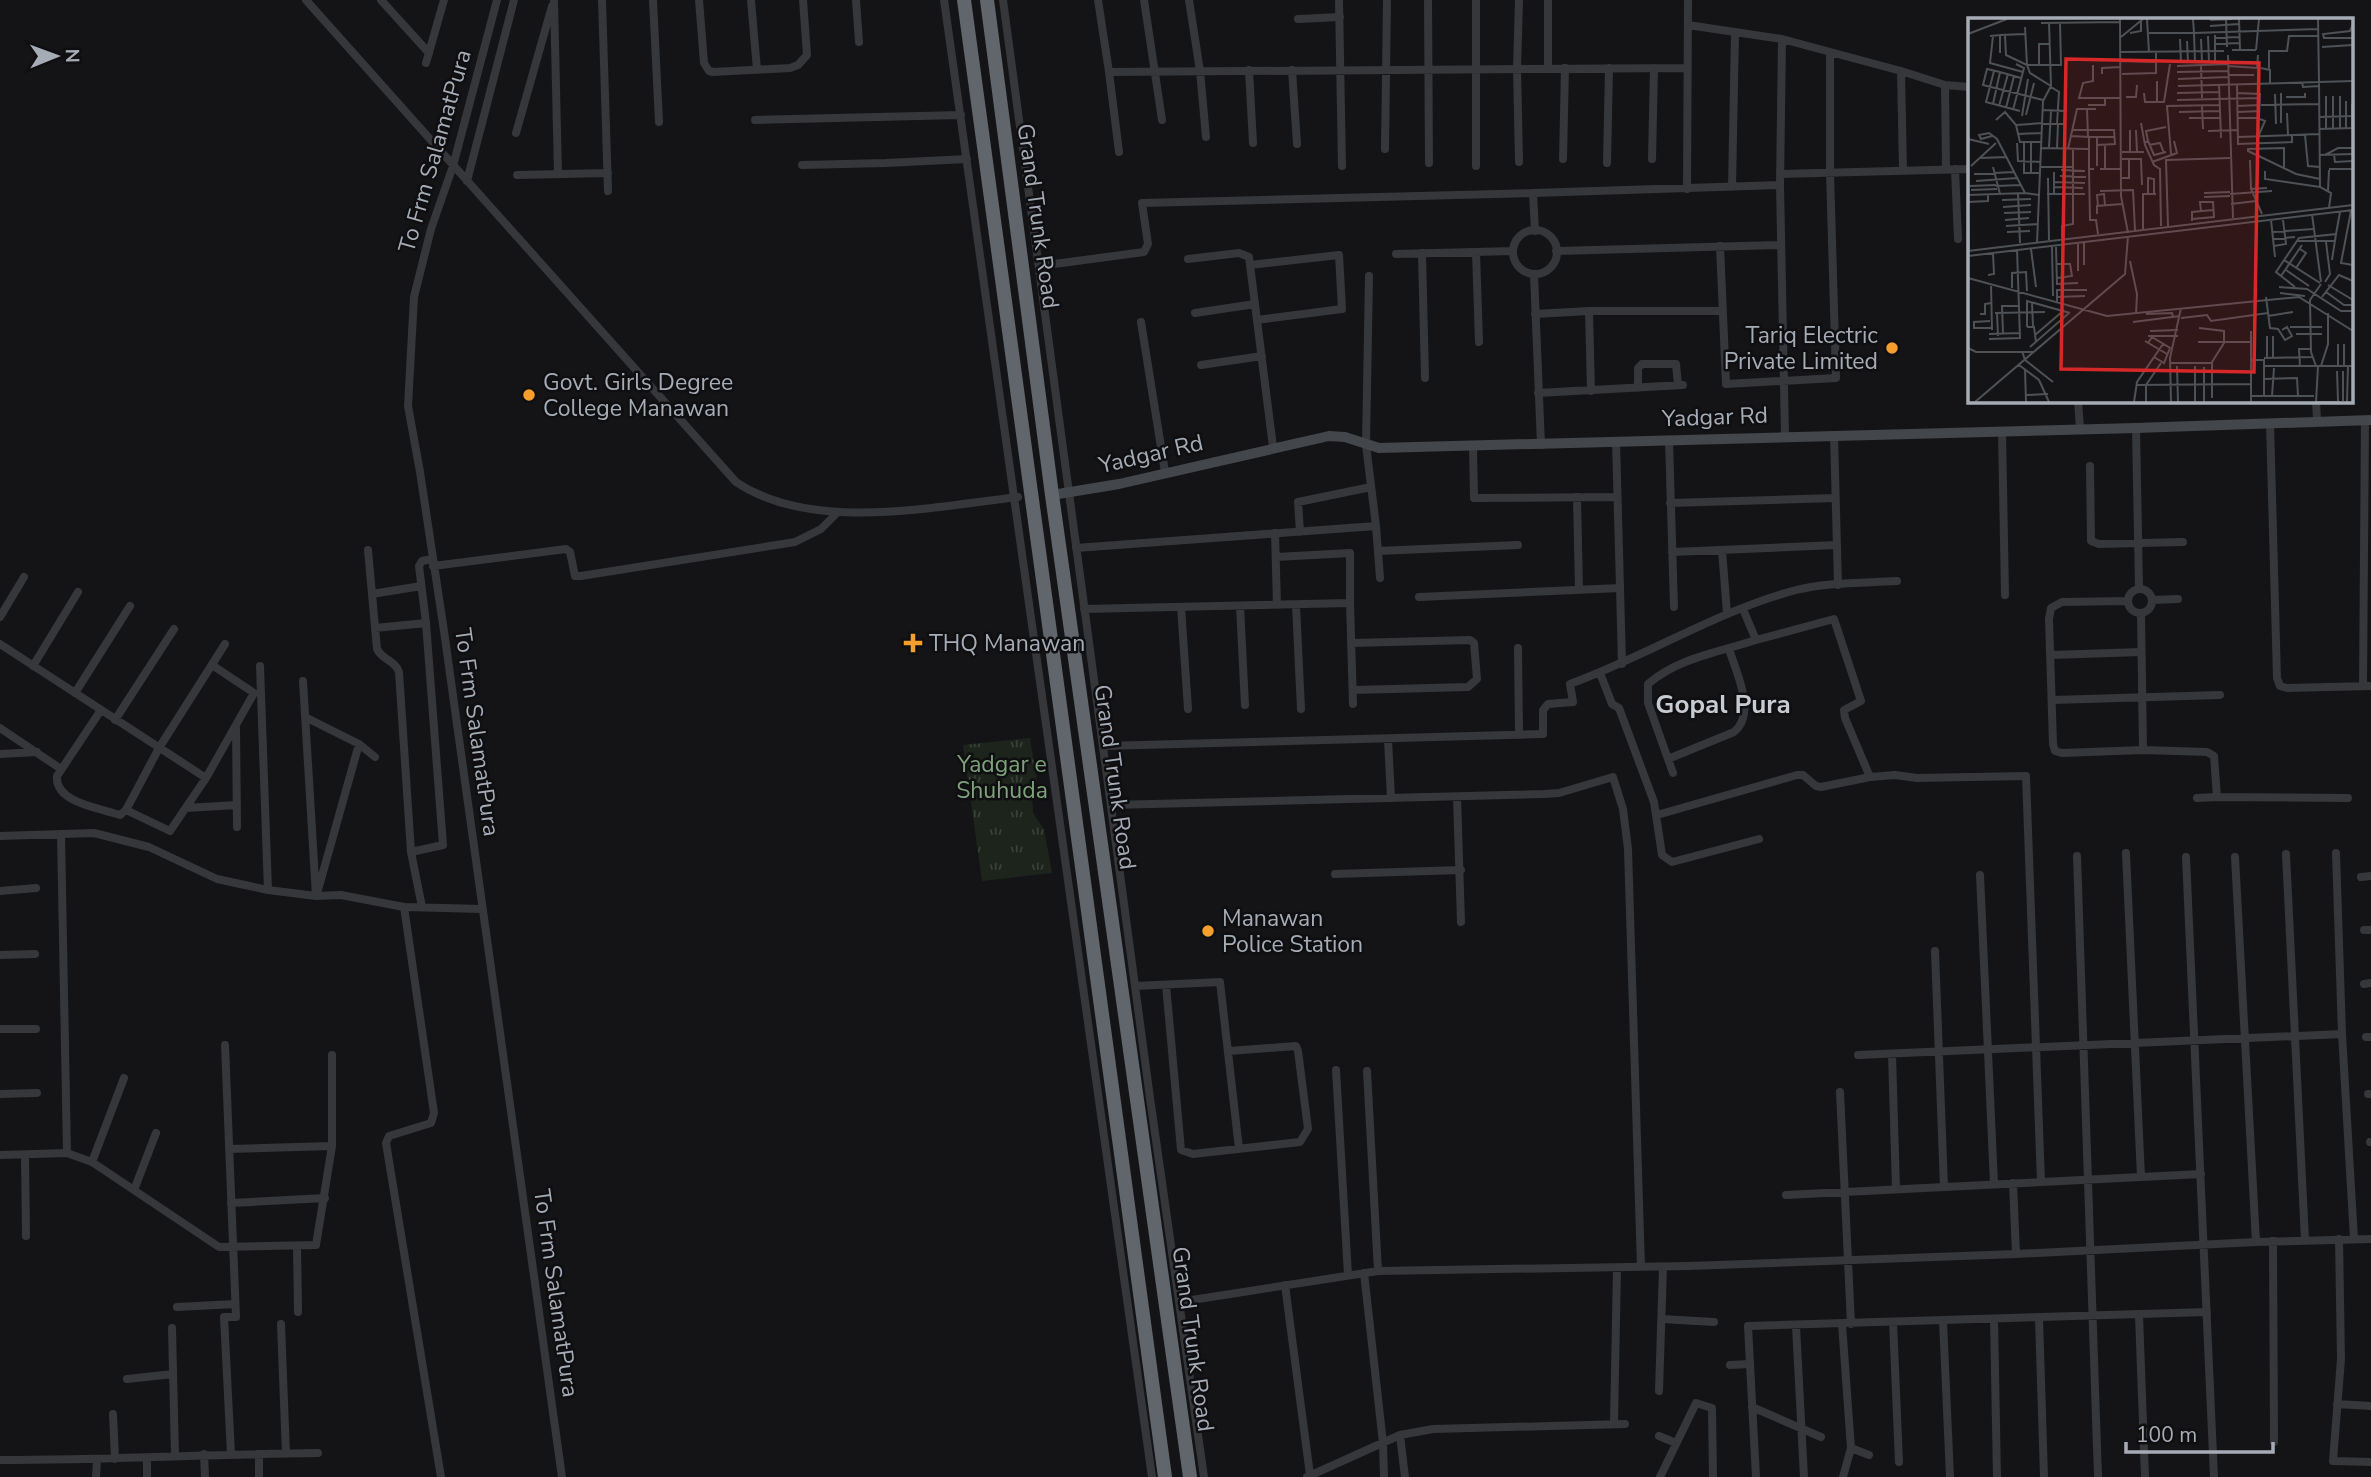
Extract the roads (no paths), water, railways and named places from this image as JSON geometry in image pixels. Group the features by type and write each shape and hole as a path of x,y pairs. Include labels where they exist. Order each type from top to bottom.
{"highway":[{"name":"Grand Trunk Road","path":"964,0 1031,495 1037,596 1073,803 1165,1477"},
{"name":"Grand Trunk Road","path":"986,0 1052,495 1190,1477"},
{"path":"1073,803 1095,798"}],"street":[{"path":"306,0 736,482 764,497 799,508 838,512 887,511 1031,495"},
{"path":"381,0 429,53"},
{"path":"426,63 443,5 433,0"},
{"name":"To Frm SalamatPura","path":"497,0 453,166 431,229 414,297 408,406 421,472 562,1477"},
{"path":"467,181 514,0"},
{"path":"516,133 554,0"},
{"path":"554,0 558,174"},
{"path":"602,0 608,191"},
{"path":"653,0 659,122"},
{"path":"699,0 706,68 713,72 790,68 798,65 807,55 803,0"},
{"path":"751,0 757,69"},
{"path":"856,0 859,42"},
{"path":"944,0 1016,497 1037,596 1078,963 1152,1477"},
{"path":"1003,0 1135,986 1204,1477"},
{"path":"1098,0 1119,152"},
{"path":"1144,0 1162,120"},
{"path":"1189,0 1200,71 1206,137"},
{"path":"1339,0 1342,166"},
{"path":"1385,149 1387,0"},
{"path":"1428,0 1429,163"},
{"path":"1476,0 1476,166"},
{"path":"1519,0 1519,162"},
{"path":"1548,0 1548,68"},
{"path":"1687,189 1688,0"},
{"path":"1298,19 1340,17"},
{"path":"1688,25 1782,40 1945,85 1968,87"},
{"path":"1732,187 1735,33"},
{"path":"1782,40 1780,245 1785,436"},
{"path":"1720,246 1726,384 1836,378 1830,172 1830,52"},
{"path":"1563,159 1565,68"},
{"path":"1607,163 1609,68"},
{"path":"1653,159 1654,68"},
{"path":"1109,72 1686,68"},
{"path":"1249,70 1253,143"},
{"path":"1292,70 1297,144"},
{"path":"1901,71 1903,170"},
{"path":"1945,85 1958,239"},
{"path":"755,120 961,115"},
{"path":"802,164 967,159"},
{"path":"1780,174 1968,169"},
{"path":"517,174 608,173"},
{"path":"1039,266 1144,252 1148,244 1142,203 1780,185"},
{"path":"1533,193 1535,230"},
{"path":"1535,230 1547,234 1556,251 1547,270 1534,274 1527,273 1516,264 1513,251 1522,234 1535,230"},
{"path":"1556,251 1780,245"},
{"path":"1396,254 1513,251"},
{"path":"1476,252 1479,342"},
{"path":"1188,259 1239,253 1249,257 1273,447"},
{"path":"1422,253 1424,379"},
{"path":"1250,265 1339,255 1342,309 1257,320"},
{"path":"1534,274 1541,445"},
{"path":"1370,276 1366,445 1380,578"},
{"path":"1195,313 1255,304"},
{"path":"1535,314 1589,311 1722,311"},
{"path":"1589,311 1591,391"},
{"path":"1141,322 1165,472"},
{"path":"1201,365 1262,356"},
{"path":"1538,393 1591,391 1638,388 1680,385 1676,364 1642,364 1638,368 1638,388"},
{"path":"2078,402 2080,428"},
{"path":"2316,402 2317,420"},
{"path":"2270,423 2277,678 2280,686 2287,688 2367,686 2368,420"},
{"name":"Yadgar Rd","path":"1052,495 1119,484 1329,436 1345,437 1379,448 1473,447 2368,420"},
{"path":"2136,428 2139,588"},
{"path":"2003,432 2005,595"},
{"path":"1834,435 1838,585"},
{"path":"1668,440 1674,607"},
{"path":"1616,442 1622,664"},
{"path":"1473,447 1474,498 1617,497"},
{"path":"2090,466 2091,541 2099,544 2183,542"},
{"path":"1300,531 1298,502 1371,487"},
{"path":"1577,497 1579,589"},
{"path":"1670,503 1835,498"},
{"path":"411,852 443,845 420,562 566,549 570,552 573,572 576,576 581,576 795,542 821,528 838,512"},
{"path":"1076,548 1376,526"},
{"path":"1275,533 1277,605"},
{"path":"1378,551 1518,545"},
{"path":"1672,552 1836,545"},
{"path":"368,550 379,654 394,663 399,672 411,852 422,907"},
{"path":"1722,550 1727,613"},
{"path":"1276,557 1350,554 1353,704"},
{"path":"0,617 24,577"},
{"path":"1104,746 1543,734 1543,710 1548,704 1573,702 1570,684 1622,664 1727,613 1800,589 1897,581"},
{"path":"372,594 421,586"},
{"path":"1419,597 1620,587"},
{"path":"2127,601 2133,611 2141,613 2149,609 2152,600 2148,591 2139,588"},
{"path":"2127,601 2130,594 2139,588"},
{"path":"33,666 78,592"},
{"path":"2152,600 2178,599"},
{"path":"2127,601 2056,604 2049,613 2053,748 2057,753 2143,750 2207,752 2214,756 2217,797"},
{"path":"1084,610 1350,603"},
{"path":"1296,604 1301,709"},
{"path":"75,693 130,606"},
{"path":"1240,606 1245,705"},
{"path":"1181,607 1188,709"},
{"path":"1743,609 1756,640"},
{"path":"2141,613 2143,750"},
{"path":"1673,773 1648,702 1648,684 1662,671 1681,662 1834,618 1861,701 1844,710 1845,718 1870,777"},
{"path":"375,628 426,624"},
{"path":"115,720 174,629"},
{"path":"1352,643 1470,640 1474,643 1477,679 1468,687 1353,690"},
{"path":"0,644 206,778"},
{"path":"101,710 61,769 56,781 66,796 120,815 126,810 159,748 225,645"},
{"path":"1518,648 1519,735"},
{"path":"1668,759 1741,727 1744,718 1743,694 1729,649"},
{"path":"2051,655 2141,652"},
{"path":"126,810 170,831 206,778 254,693 212,665"},
{"path":"260,666 268,890"},
{"path":"1600,673 1612,704 1619,708 1654,802 1662,855 1672,862 1759,839"},
{"path":"303,681 316,896"},
{"path":"2052,699 2220,695"},
{"path":"307,718 359,744 375,757"},
{"path":"236,725 237,827"},
{"path":"0,728 61,769"},
{"path":"1388,740 1391,798"},
{"path":"316,896 359,744"},
{"path":"0,754 37,752"},
{"path":"1657,815 1797,775 1803,775 1815,786 1821,787 1870,777 2026,776 2041,1182"},
{"path":"1111,805 1559,793 1613,777 1623,809 1628,849 1641,1267"},
{"path":"1457,797 1461,922"},
{"path":"2197,798 2348,798"},
{"path":"186,808 237,805"},
{"path":"0,836 94,832 149,847 217,879 268,890 316,896 341,895 404,907 482,909"},
{"path":"61,834 66,1153"},
{"path":"2126,853 2141,1177"},
{"path":"2336,853 2342,1034 2354,1239"},
{"path":"2286,854 2305,1240"},
{"path":"2077,856 2098,1477"},
{"path":"2186,857 2214,1477"},
{"path":"2235,857 2256,1242"},
{"path":"1335,874 1461,870"},
{"path":"1980,875 1994,1184"},
{"path":"2361,877 2371,876"},
{"path":"0,891 36,888"},
{"path":"404,907 434,1113 431,1123 396,1132 388,1136 386,1143 441,1477"},
{"path":"1935,951 1944,1187"},
{"path":"0,955 35,954"},
{"path":"1078,963 1094,961"},
{"path":"1135,986 1220,982 1240,1149"},
{"path":"1166,985 1181,1150 1189,1154 1297,1144 1303,1140 1308,1129 1296,1046 1229,1051"},
{"path":"0,1029 36,1029"},
{"path":"1858,1055 2342,1034"},
{"path":"225,1045 236,1317 224,1317 231,1454"},
{"path":"1892,1054 1895,1189"},
{"path":"0,1155 66,1153 92,1161 219,1247 312,1246 318,1242 332,1146 332,1055"},
{"path":"1336,1070 1348,1275"},
{"path":"1367,1071 1378,1271"},
{"path":"92,1161 124,1077"},
{"path":"1840,1092 1848,1260 1851,1448 1843,1477"},
{"path":"0,1094 37,1093"},
{"path":"134,1190 156,1133"},
{"path":"229,1149 332,1146"},
{"path":"25,1155 26,1236"},
{"path":"1786,1195 2201,1174"},
{"path":"2014,1183 2016,1254"},
{"path":"231,1203 324,1198"},
{"path":"2339,1239 2340,1359 2333,1461 2371,1462"},
{"path":"1179,1302 1378,1271 1664,1267 2371,1239"},
{"path":"2273,1241 2274,1442"},
{"path":"297,1246 298,1311"},
{"path":"1659,1391 1664,1267"},
{"path":"1614,1424 1617,1268"},
{"path":"1364,1273 1383,1443 1384,1477"},
{"path":"1285,1285 1308,1476 1400,1435 1433,1429 1625,1424"},
{"path":"177,1307 235,1304"},
{"path":"1756,1477 1748,1326 2207,1312"},
{"path":"2139,1314 2145,1477"},
{"path":"2039,1318 2044,1477"},
{"path":"1662,1319 1714,1321"},
{"path":"1994,1319 1997,1477"},
{"path":"1943,1321 1950,1477"},
{"path":"1893,1322 1899,1462"},
{"path":"281,1324 286,1454"},
{"path":"1796,1326 1804,1477"},
{"path":"172,1328 175,1455"},
{"path":"1730,1365 1750,1364"},
{"path":"127,1379 173,1374"},
{"path":"1660,1477 1696,1403 1712,1408 1713,1477"},
{"path":"2337,1404 2371,1405"},
{"path":"1752,1407 1821,1437"},
{"path":"113,1414 115,1459"},
{"path":"1400,1435 1405,1477"},
{"path":"1659,1436 1676,1443"},
{"path":"1851,1448 1869,1455"},
{"path":"0,1460 97,1460 204,1454 318,1453"},
{"path":"204,1454 205,1477"},
{"path":"259,1454 259,1477"},
{"path":"147,1458 148,1477"},
{"path":"96,1477 97,1460"}],"place":[{"name":"Tariq Electric Private Limited","path":"1892,348"},
{"name":"Govt. Girls Degree College Manawan","path":"529,395"},
{"name":"THQ Manawan","path":"913,643"},
{"name":"Manawan Police Station","path":"1208,931"}],"district":[{"name":"Gopal Pura","path":"1723,704"}],"park label":[{"name":"Yadgar e Shuhuda","path":"1002,777"}]}
